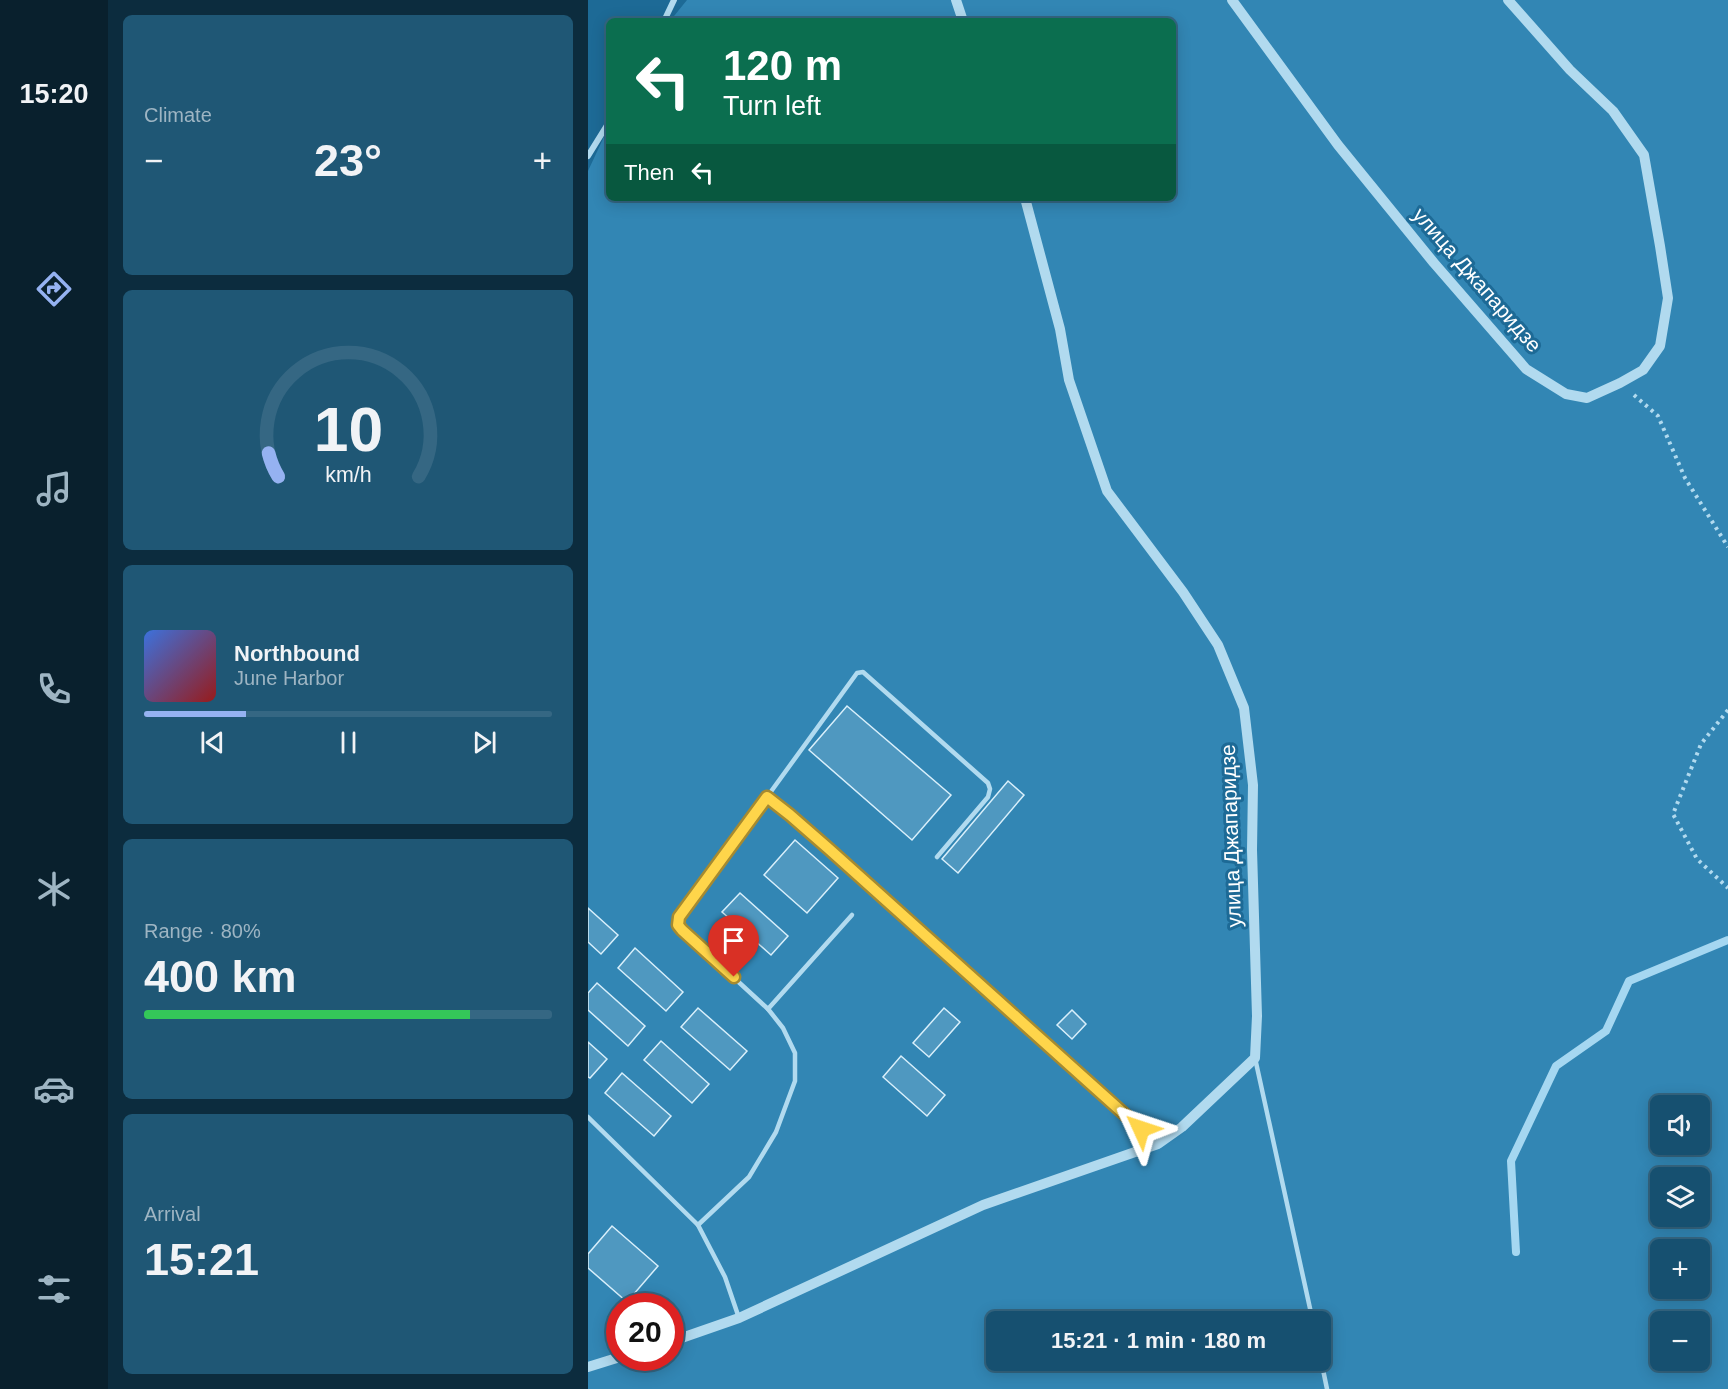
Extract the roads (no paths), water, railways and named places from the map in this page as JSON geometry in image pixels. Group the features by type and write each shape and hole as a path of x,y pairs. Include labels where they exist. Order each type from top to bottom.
{"street":[{"path":"665,18 674,0"},
{"path":"956,0 962,18"},
{"name":"улица Джапаридзе","path":"1232,0 1338,144 1434,263 1526,369 1566,394 1587,398 1643,370 1660,346 1668,298 1644,155 1613,111 1570,70 1508,0"},
{"path":"588,156 606,127"},
{"name":"улица Джапаридзе","path":"1025,201 1060,329 1069,380 1107,491 1183,592 1218,645 1244,708 1253,784 1256,1058"},
{"path":"684,1337 739,1318 983,1205 1158,1144 1182,1127 1256,1058"},
{"path":"588,1367 606,1362"}],"lane":[{"path":"698,1225 749,1177 776,1132 795,1081 795,1053 783,1028 768,1009 678,925 679,917 857,673 863,672 988,783 990,789 988,797 936,857"},
{"path":"767,797 829,849 1158,1144"},
{"path":"768,1009 852,915"},
{"path":"1256,1058 1311,1311"},
{"path":"588,1117 698,1225 725,1276 739,1318"},
{"path":"1323,1371 1327,1389"}],"waterway":[{"path":"1516,1252 1511,1161 1556,1066 1606,1031 1629,981 1728,940"}]}
